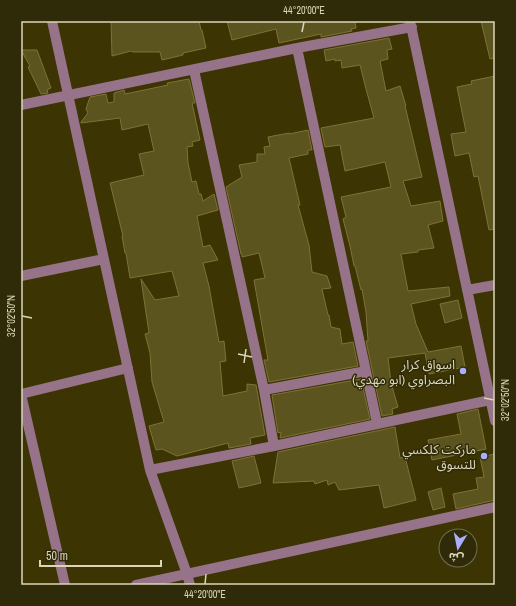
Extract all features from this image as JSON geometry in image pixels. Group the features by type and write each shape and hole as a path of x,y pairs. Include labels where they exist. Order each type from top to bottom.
{"street":[{"path":"52,21 150,470 190,585"},
{"path":"21,105 411,24 467,290 493,399 495,421"},
{"path":"297,48 377,423"},
{"path":"194,70 264,390 274,446"},
{"path":"21,276 104,259"},
{"path":"467,290 495,285"},
{"path":"65,585 21,394 128,368"},
{"path":"264,390 366,372"},
{"path":"150,470 274,446 493,399"},
{"path":"136,585 495,507"}],"building":[{"path":"111,21 199,21 206,48 183,53 183,55 162,60 160,52 131,51 112,56"},
{"path":"227,21 355,21 356,28 351,29 352,31 321,37 321,34 279,43 276,29 232,40"},
{"path":"481,21 495,21 495,58 490,59"},
{"path":"389,38 392,49 387,50 388,59 380,61 386,91 400,86 422,177 403,181 411,206 440,201 443,221 428,225 434,248 401,254 408,291 449,287 450,296 411,304 416,324 428,352 461,346 465,367 429,374 425,353 388,358 391,383 398,407 392,409 393,414 382,416 366,341 368,341 366,312 362,289 361,290 354,266 343,219 346,217 341,197 391,187 385,162 345,171 340,145 325,147 321,128 374,118 360,65 342,68 341,60 335,61 335,59 326,61 324,50"},
{"path":"21,50 37,50 51,88 47,90 48,93 41,94 28,67 30,66"},
{"path":"495,76 495,229 489,230 478,176 474,177 469,153 455,156 451,134 466,132 457,87 472,84 471,81"},
{"path":"189,79 195,103 192,103 200,140 192,142 193,146 187,147 188,163 192,182 196,181 199,194 201,194 203,201 214,194 218,210 197,216 203,247 210,245 218,260 203,263 209,286 219,342 224,341 226,361 220,362 223,396 247,391 247,384 256,385 265,435 250,438 251,444 229,448 228,443 177,456 162,449 156,450 149,426 164,422 152,382 150,353 145,334 149,333 141,279 155,300 179,296 172,271 130,278 123,236 110,183 144,175 139,154 154,151 148,124 122,130 120,118 81,122 88,113 86,109 90,97 106,94 108,103 114,102 114,93 124,90 125,94"},
{"path":"308,130 312,150 308,150 308,154 289,158 300,205 298,205 309,245 312,272 327,276 331,288 322,289 331,327 340,329 342,344 353,342 358,366 269,382 264,360 268,360 254,280 265,278 259,253 242,257 226,187 242,177 239,165 257,162 257,154 265,154 264,147 270,146 268,137"},
{"path":"458,300 462,318 445,323 440,304"},
{"path":"361,379 370,419 280,438 281,432 278,433 272,395"},
{"path":"478,409 486,449 432,460 428,440 461,434 457,414"},
{"path":"395,427 400,458 405,457 416,500 384,508 379,485 339,490 335,482 328,485 327,480 315,484 314,481 273,483 278,452"},
{"path":"495,454 495,500 456,509 453,494 478,489 476,478 484,477 480,457"},
{"path":"254,456 261,483 239,488 232,461"},
{"path":"441,488 445,507 433,510 428,492"}],"place":[{"name":"اسواق كرار البصراوي (ابو مهدي)","path":"463,371"},
{"name":"ماركت كلكسي للتسوق","path":"484,456"}]}
